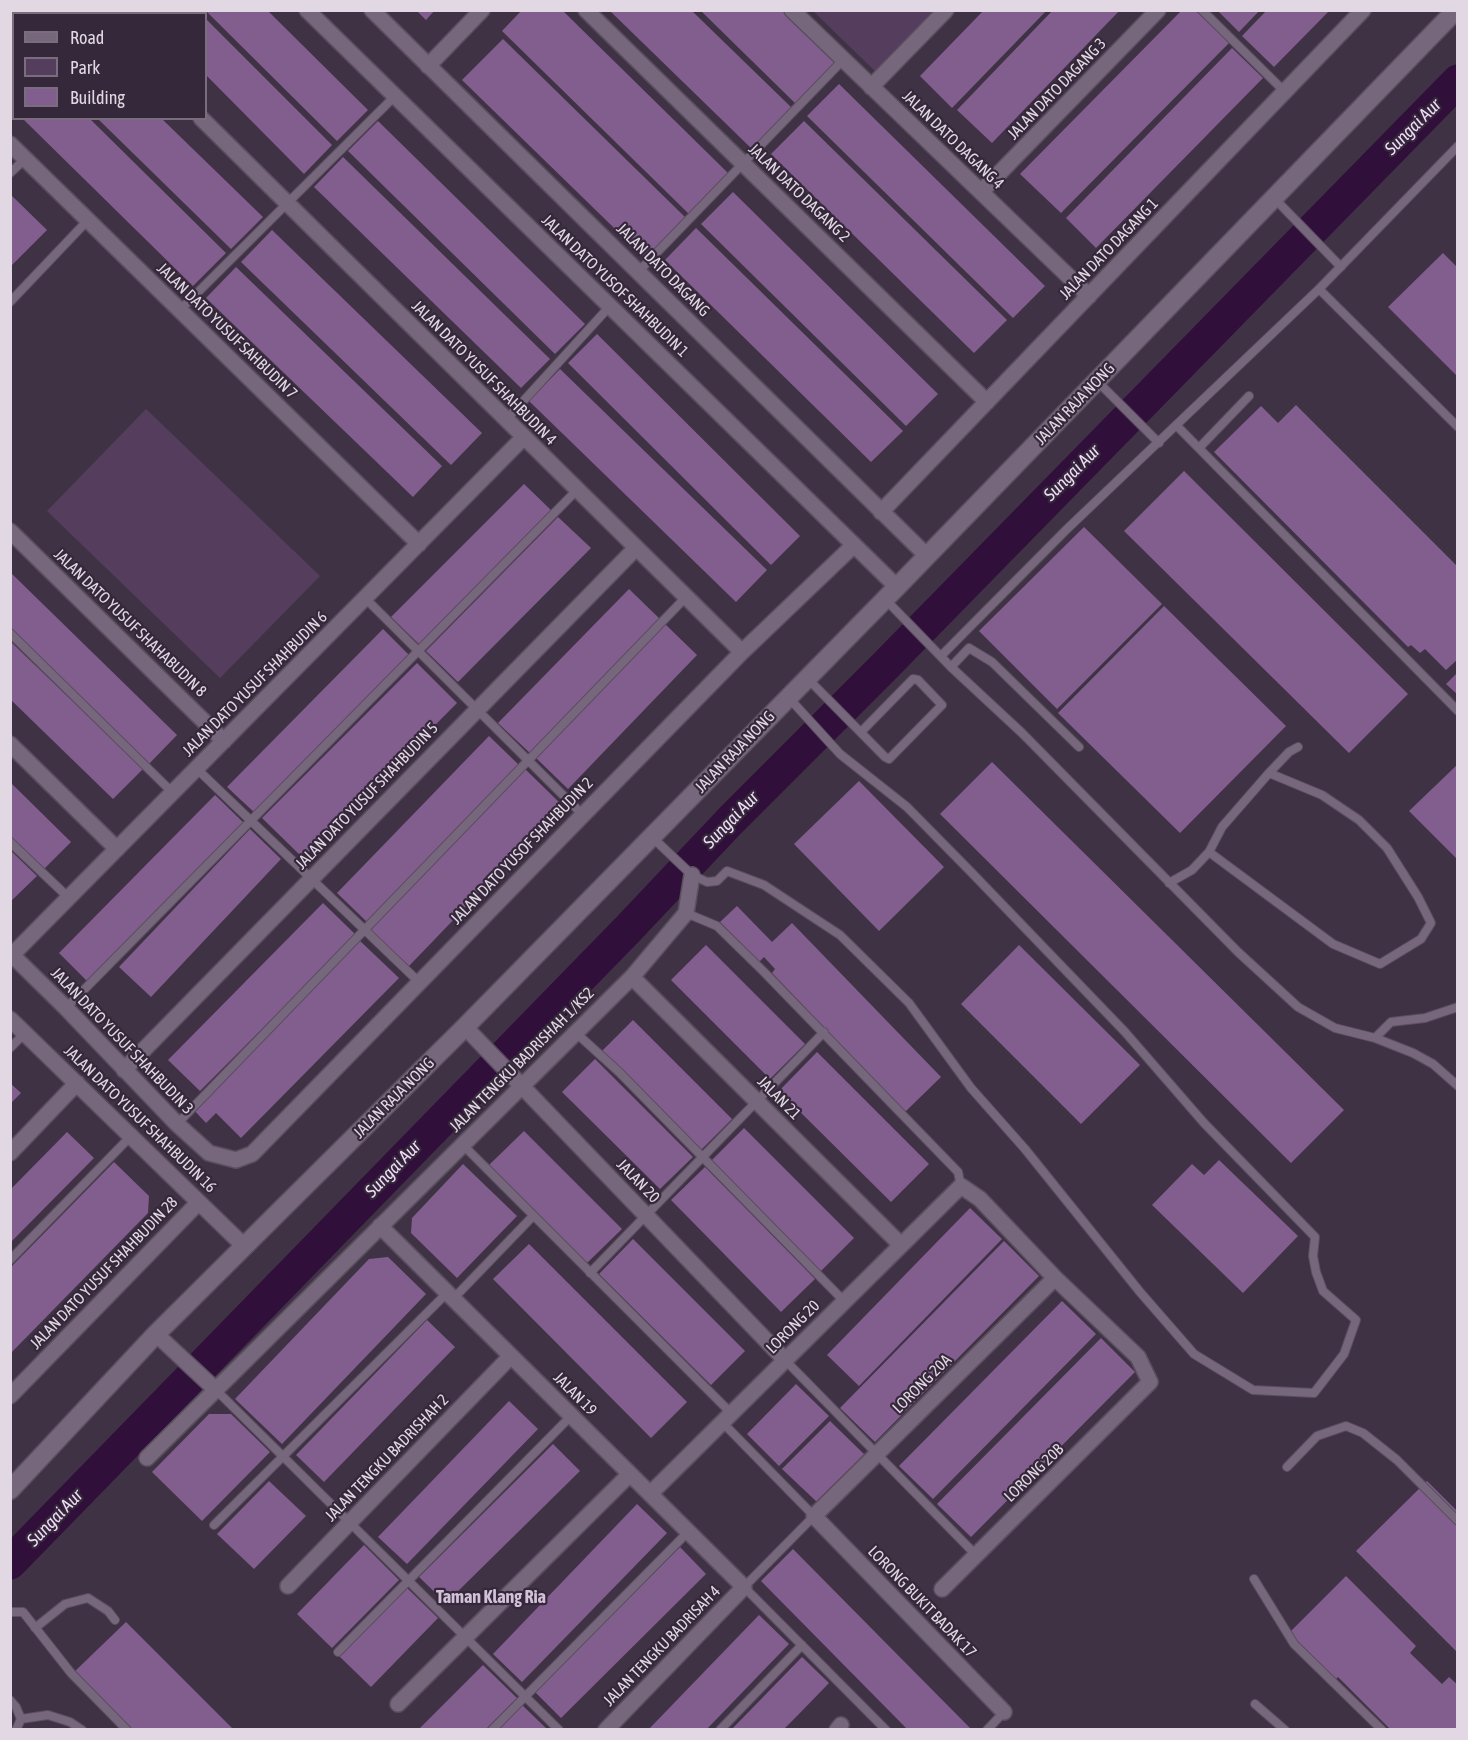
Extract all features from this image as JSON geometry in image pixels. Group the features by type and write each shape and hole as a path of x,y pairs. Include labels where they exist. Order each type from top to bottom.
{"main road":[{"name":"JALAN RAJA NONG","path":"10,1490 156,1334 465,1027 789,698 1456,10"}],"street":[{"name":"JALAN DATO YUSOF SHAHBUDIN 1","path":"307,10 854,544 891,593"},
{"name":"JALAN DATO DAGANG","path":"372,10 927,556"},
{"path":"428,66 482,10"},
{"name":"JALAN DATO DAGANG 2","path":"586,10 987,402"},
{"name":"JALAN DATO DAGANG 4","path":"792,10 1089,296"},
{"path":"871,87 946,10"},
{"name":"JALAN DATO DAGANG 3","path":"981,192 1158,10"},
{"name":"JALAN DATO DAGANG 1","path":"881,512 1364,10"},
{"name":"JALAN DATO YUSUF SHAHBUDIN 4","path":"203,120 742,652"},
{"name":"JALAN DATO YUSUF SAHBUDIN 7","path":"10,144 419,544"},
{"name":"JALAN DATO YUSUF SHAHBUDIN 6","path":"11,956 524,437"},
{"name":"JALAN DATO YUSUF SHAHABUDIN 8","path":"10,531 224,741"},
{"name":"JALAN DATO YUSOF SHAHBUDIN 2","path":"209,1153 236,1160 252,1154 742,652 854,544"},
{"name":"JALAN DATO YUSUF SHAHBUDIN 5","path":"124,1070 636,548"},
{"path":"10,744 117,849"},
{"path":"686,913 692,875"},
{"name":"JALAN TENGKU BADRISHAH 1/KS2","path":"147,1458 632,977 686,913"},
{"name":"JALAN DATO YUSUF SHAHBUDIN 3","path":"11,956 66,1008 177,1124 209,1153"},
{"name":"JALAN 21","path":"632,977 902,1245"},
{"name":"JALAN DATO YUSUF SHAHBUDIN 16","path":"10,1018 244,1246"},
{"name":"JALAN 20","path":"465,1027 785,1360"},
{"path":"10,1153 77,1083"},
{"path":"961,1186 980,1199 1055,1278"},
{"name":"LORONG 20","path":"650,1494 961,1186"},
{"name":"JALAN DATO YUSUF SHAHBUDIN 28","path":"10,1396 199,1202"},
{"name":"JALAN 19","path":"380,1226 744,1587"},
{"name":"LORONG 20B","path":"942,1589 1150,1382 1138,1357 1055,1278"},
{"name":"LORONG 20A","path":"814,1516 1055,1278"},
{"path":"156,1334 216,1390"},
{"name":"JALAN TENGKU BADRISHAH 2","path":"288,1586 511,1356"},
{"path":"398,1704 630,1474"},
{"name":"LORONG BUKIT BADAK 17","path":"814,1516 1004,1712"},
{"name":"JALAN TENGKU BADRISAH 4","path":"606,1730 744,1587"}],"lane":[{"path":"1202,10 1285,92"},
{"path":"639,271 843,60"},
{"path":"180,310 395,96"},
{"path":"942,656 1067,529 1319,290 1458,146"},
{"path":"10,173 25,159"},
{"path":"1275,198 1341,267"},
{"path":"10,302 88,220"},
{"path":"1319,290 1458,428"},
{"path":"506,420 610,306"},
{"path":"1097,381 1160,443"},
{"path":"1199,448 1249,396"},
{"path":"1177,426 1458,711"},
{"path":"66,1008 577,490"},
{"path":"891,593 913,626 951,667 1022,733 1238,952 1298,1007 1335,1028 1375,1038 1413,1053 1433,1064 1458,1086"},
{"path":"177,1124 686,597"},
{"path":"365,598 583,815"},
{"path":"10,633 173,793"},
{"path":"957,641 992,662 1079,747"},
{"path":"951,667 969,648"},
{"path":"807,679 837,707 850,721 861,732 889,759 942,705 918,680 913,679 861,732"},
{"path":"652,837 692,875 707,882 717,881 727,871 764,885 840,935 909,1003 970,1088 1025,1149 1140,1292 1194,1353 1253,1390 1314,1393 1344,1354 1356,1320 1323,1291 1313,1256 1315,1237 1204,1123 1125,1032 971,872 907,807 840,754 789,698"},
{"path":"1169,883 1192,870 1209,852 1228,819 1289,752 1298,747"},
{"path":"197,769 420,982"},
{"path":"1209,852 1333,944 1380,964 1421,939 1431,923 1418,897 1387,848 1359,819 1322,795 1269,773"},
{"path":"10,842 69,898"},
{"path":"686,913 717,926 824,1032 958,1172 961,1186"},
{"path":"1375,1038 1391,1022 1425,1018 1458,1007"},
{"path":"575,1032 619,1072 844,1301"},
{"path":"590,1273 824,1032"},
{"path":"10,1048 25,1033"},
{"path":"10,1260 131,1136"},
{"path":"462,1144 590,1273 727,1418 814,1516 744,1587 886,1730"},
{"path":"214,1525 533,1216"},
{"path":"785,1360 976,1555"},
{"path":"216,1390 559,1730"},
{"path":"338,1652 571,1416"},
{"path":"1287,1467 1317,1436 1346,1426 1363,1433 1397,1460 1458,1521"},
{"path":"492,1730 688,1532"},
{"path":"1254,1579 1294,1644 1382,1730"},
{"path":"35,1628 65,1604 88,1598 108,1611 115,1620"},
{"path":"10,1612 22,1612 71,1673 127,1730"},
{"path":"720,1730 802,1645"},
{"path":"10,1700 21,1719 16,1730"},
{"path":"1255,1704 1285,1730"},
{"path":"987,1730 1004,1712"},
{"path":"21,1719 48,1715 70,1722 81,1730"}],"green space":[{"path":"813,11 934,11 875,71"},
{"path":"146,409 320,576 220,678 47,511"}],"building":[{"path":"141,10 197,10 198,12 142,12"},
{"path":"205,10 267,10 368,110 337,141"},
{"path":"416,10 435,10 426,20"},
{"path":"522,10 562,10 729,174 689,214 502,31"},
{"path":"609,10 691,10 793,109 753,150"},
{"path":"700,10 782,10 837,64 797,105"},
{"path":"984,10 1047,10 952,108 920,76"},
{"path":"1053,10 1120,10 992,143 957,110"},
{"path":"1182,10 1195,10 1229,43 1061,213 1020,174"},
{"path":"1217,10 1260,10 1239,32"},
{"path":"1267,10 1330,10 1274,67 1242,36"},
{"path":"207,20 332,145 304,174 207,76"},
{"path":"503,39 686,218 646,259 462,80"},
{"path":"12,46 12,108 10,107 10,47"},
{"path":"1232,48 1263,78 1096,248 1066,218"},
{"path":"839,84 1045,286 1013,318 807,116"},
{"path":"24,120 91,120 226,253 193,286"},
{"path":"99,120 163,120 263,217 231,249"},
{"path":"378,121 585,324 555,354 348,151"},
{"path":"804,121 1007,320 974,353 771,154"},
{"path":"343,157 550,359 521,388 314,187"},
{"path":"733,192 938,394 906,426 701,224"},
{"path":"10,194 47,230 10,267"},
{"path":"696,228 903,431 871,462 665,260"},
{"path":"272,230 482,433 451,465 241,262"},
{"path":"1443,253 1458,268 1458,377 1388,307"},
{"path":"236,267 442,466 413,497 206,298"},
{"path":"597,334 800,536 771,565 568,363"},
{"path":"560,369 767,570 736,602 529,401"},
{"path":"1296,405 1458,567 1458,659 1446,670 1425,649 1420,653 1411,645 1408,647 1214,452 1261,406 1278,423"},
{"path":"1184,471 1408,694 1349,753 1124,531"},
{"path":"524,484 553,512 420,645 391,617"},
{"path":"558,517 591,548 458,682 426,651"},
{"path":"1084,527 1162,604 1057,709 979,631"},
{"path":"10,572 177,735 148,765 10,630"},
{"path":"629,589 661,620 531,754 498,723"},
{"path":"1164,606 1286,726 1180,833 1058,713"},
{"path":"665,624 697,655 568,789 536,758"},
{"path":"383,629 411,657 256,814 227,787"},
{"path":"10,641 143,769 113,799 10,699"},
{"path":"417,663 457,703 303,858 262,818"},
{"path":"1458,672 1458,695 1446,684"},
{"path":"489,736 519,765 367,922 337,893"},
{"path":"992,762 1344,1110 1291,1163 940,814"},
{"path":"1458,764 1458,860 1409,811"},
{"path":"524,768 563,806 409,966 369,928"},
{"path":"859,781 944,867 879,931 794,844"},
{"path":"10,782 71,842 42,871 10,840"},
{"path":"215,795 246,825 89,983 59,953"},
{"path":"250,829 281,859 151,997 119,967"},
{"path":"10,850 37,876 10,902"},
{"path":"323,903 356,935 200,1091 168,1060"},
{"path":"737,906 772,942 792,923 941,1077 905,1112 772,973 775,969 764,957 759,962 720,922"},
{"path":"358,939 399,978 241,1138 216,1113 206,1123 192,1108"},
{"path":"706,945 805,1044 770,1079 671,980"},
{"path":"1019,945 1140,1065 1081,1124 961,1004"},
{"path":"633,1020 732,1119 699,1152 600,1053"},
{"path":"817,1052 929,1164 891,1202 779,1091"},
{"path":"595,1059 693,1157 660,1189 562,1092"},
{"path":"10,1083 21,1093 10,1104"},
{"path":"744,1128 854,1238 820,1272 710,1162"},
{"path":"524,1131 622,1229 587,1263 489,1165"},
{"path":"67,1132 94,1158 10,1243 10,1190"},
{"path":"1219,1160 1298,1236 1243,1293 1152,1205 1192,1164 1204,1175"},
{"path":"114,1162 149,1196 148,1213 10,1354 10,1268"},
{"path":"463,1164 517,1216 457,1278 411,1233 412,1218"},
{"path":"705,1167 815,1279 781,1312 671,1200"},
{"path":"970,1208 1002,1239 859,1386 827,1355"},
{"path":"633,1239 745,1351 711,1385 599,1274"},
{"path":"1004,1241 1039,1276 875,1442 840,1408"},
{"path":"529,1244 687,1402 651,1438 493,1279"},
{"path":"388,1257 426,1294 282,1444 235,1399 369,1259"},
{"path":"1062,1301 1096,1334 933,1499 899,1466"},
{"path":"427,1320 455,1347 324,1482 296,1455"},
{"path":"1101,1338 1135,1372 971,1537 937,1504"},
{"path":"796,1384 829,1416 779,1466 747,1434"},
{"path":"509,1401 538,1429 407,1564 378,1537"},
{"path":"209,1414 231,1414 270,1452 202,1521 152,1472"},
{"path":"830,1421 865,1455 818,1503 782,1469"},
{"path":"553,1444 580,1471 446,1603 419,1577"},
{"path":"269,1481 306,1516 254,1569 217,1534"},
{"path":"1427,1481 1458,1512 1458,1653 1356,1551"},
{"path":"637,1504 667,1533 522,1682 493,1654"},
{"path":"364,1545 399,1580 332,1648 297,1614"},
{"path":"680,1547 706,1574 561,1718 535,1692"},
{"path":"793,1549 972,1730 908,1730 761,1581"},
{"path":"1346,1576 1416,1646 1410,1653 1442,1684 1449,1677 1458,1685 1458,1730 1391,1730 1338,1677 1332,1683 1285,1637"},
{"path":"405,1586 438,1618 371,1687 338,1655"},
{"path":"759,1615 789,1644 706,1730 648,1730"},
{"path":"126,1622 234,1730 128,1730 72,1674"},
{"path":"802,1657 829,1683 799,1714 783,1730 731,1730"},
{"path":"483,1665 517,1698 486,1730 418,1730"},
{"path":"521,1704 548,1730 496,1730"}],"waterway":[{"name":"Sungai Aur","path":"10,1563 628,929 731,820 1458,81"}],"district":[{"name":"Taman Klang Ria","path":"491,1597"}]}
